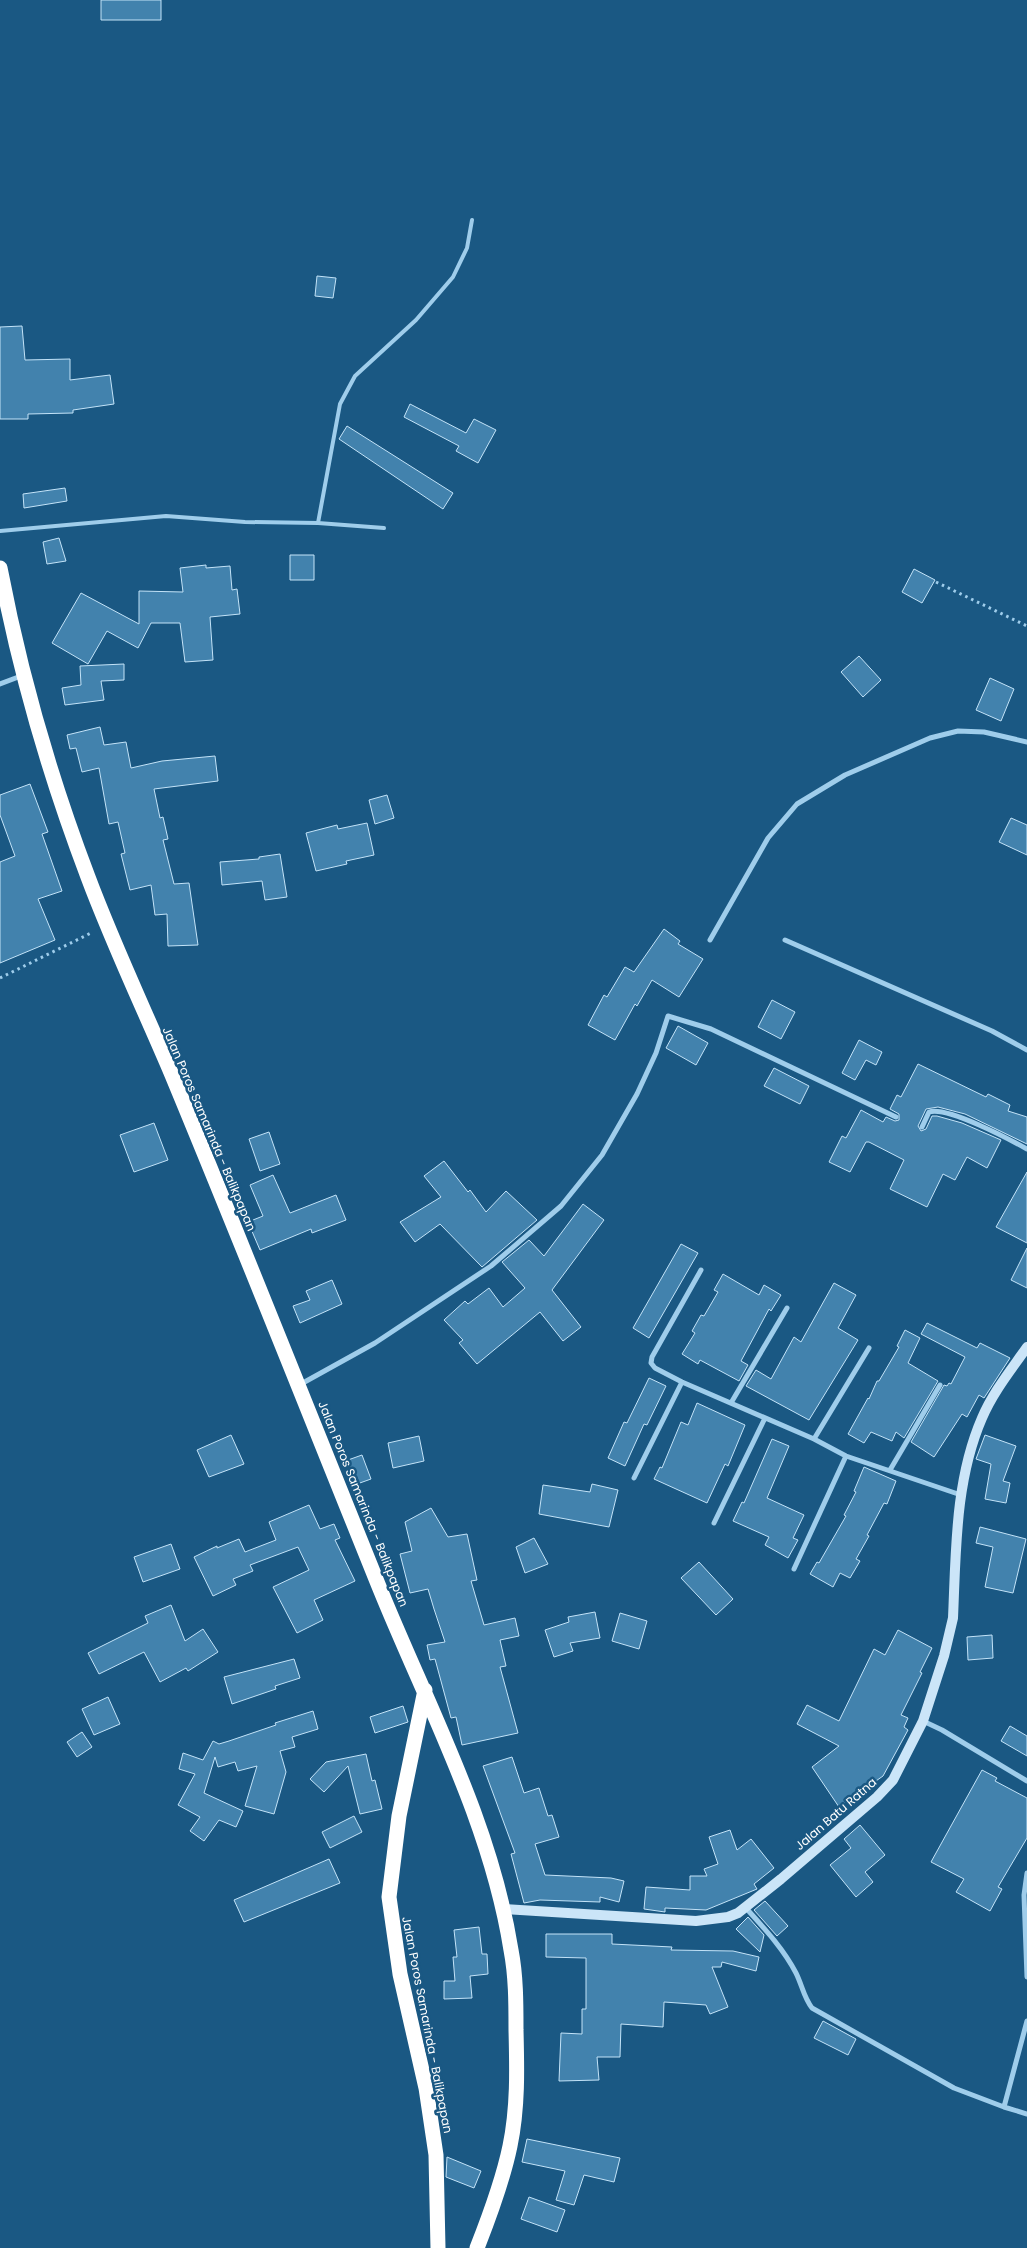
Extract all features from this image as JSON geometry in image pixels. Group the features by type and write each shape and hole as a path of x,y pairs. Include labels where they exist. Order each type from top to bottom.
{"highway":[{"name":"Jalan Poros Samarinda - Balikpapan","path":"0,568 11,625 57,790 106,925 171,1073 384,1597 425,1690 484,1842 503,1909 515,1981 518,2067 516,2108 510,2147 477,2248"},
{"name":"Jalan Poros Samarinda - Balikpapan","path":"425,1690 399,1816 389,1897 400,1974 426,2088 436,2155 438,2248"}],"street":[{"path":"0,684 24,675"},
{"path":"710,940 768,838 797,804 845,775 930,738 958,731 984,732 1027,742"},
{"path":"785,940 992,1031 1027,1050"},
{"path":"298,1385 375,1343 485,1270 521,1242 561,1206 602,1154 637,1094 656,1053 668,1016 711,1029 896,1117"},
{"path":"922,1127 929,1112 943,1111 998,1134 1027,1149"},
{"path":"701,1270 652,1357 651,1363 655,1368 846,1456 961,1495"},
{"path":"731,1403 787,1308"},
{"name":"Jalan Batu Ratna","path":"503,1909 696,1921 728,1917 745,1907 877,1796 893,1780 923,1721 944,1656 952,1618 961,1495 968,1462 982,1417 1004,1380 1027,1347"},
{"path":"814,1440 869,1348"},
{"path":"634,1478 682,1382"},
{"path":"890,1470 940,1385"},
{"path":"714,1523 765,1418"},
{"path":"794,1569 846,1456"},
{"path":"923,1721 942,1730 1027,1781"},
{"path":"1027,1873 1024,1895 1027,1977"},
{"path":"745,1907 780,1948 796,1972 812,2008 954,2088 1027,2114"},
{"path":"1004,2107 1027,2022"}],"lane":[{"path":"318,523 340,404 347,390 355,376 416,320 446,287 467,248 472,220"},
{"path":"0,531 166,516 245,522 318,523 384,528"}],"path":[{"path":"936,582 1027,626"},
{"path":"0,978 106,925"}],"building":[{"path":"101,0 161,0 161,20 101,20"},
{"path":"317,276 336,278 333,298 315,296"},
{"path":"22,326 25,360 70,359 70,380 110,375 114,404 73,410 73,413 28,414 28,419 0,419 0,327"},
{"path":"410,404 466,433 474,419 496,430 478,463 456,451 459,446 404,417"},
{"path":"347,426 453,493 443,509 339,439"},
{"path":"65,488 67,501 24,508 23,494"},
{"path":"59,538 66,561 47,564 43,542"},
{"path":"290,555 314,555 314,580 290,580"},
{"path":"206,565 206,568 230,566 232,590 237,589 240,614 210,617 213,660 185,662 180,623 151,623 138,648 107,631 88,664 52,643 81,593 139,624 139,591 183,592 180,568"},
{"path":"914,569 935,580 922,603 902,592"},
{"path":"859,656 881,680 863,697 841,672"},
{"path":"124,664 124,680 101,681 104,700 65,705 62,688 81,685 80,666"},
{"path":"990,678 1014,689 1001,721 976,710"},
{"path":"100,727 104,745 126,742 131,768 162,761 215,756 218,781 154,789 160,818 163,817 168,839 163,840 174,884 189,883 198,945 168,946 167,914 155,915 151,885 130,890 121,854 125,853 118,822 109,824 99,768 82,772 76,748 70,749 67,735"},
{"path":"30,784 48,832 42,834 62,891 38,899 55,940 0,963 0,862 15,856 0,815 0,795"},
{"path":"387,795 394,818 375,824 369,800"},
{"path":"1011,818 1027,825 1027,855 999,842"},
{"path":"367,823 374,855 346,861 347,864 316,871 306,833 337,825 338,829"},
{"path":"280,854 287,897 265,900 262,881 222,885 220,862 259,859 259,857"},
{"path":"664,929 680,941 678,944 703,959 679,997 652,980 637,1006 635,1004 615,1040 588,1025 604,995 607,997 625,967 634,972"},
{"path":"772,1000 795,1012 781,1039 758,1027"},
{"path":"678,1026 708,1043 696,1065 666,1048"},
{"path":"859,1040 882,1052 876,1065 866,1060 855,1080 842,1073"},
{"path":"918,1064 986,1097 988,1094 1010,1105 1008,1111 1027,1117 1027,1144 965,1114 938,1107 926,1109 918,1126 921,1131 926,1129 932,1116 937,1116 962,1123 1001,1140 987,1168 967,1157 955,1180 943,1174 927,1207 890,1189 904,1160 869,1142 866,1142 850,1172 829,1162 842,1136 846,1138 861,1110 883,1122 886,1117 895,1121 899,1120 899,1114 890,1109 897,1095 901,1097"},
{"path":"774,1068 809,1086 800,1104 764,1086"},
{"path":"154,1123 168,1160 134,1172 120,1135"},
{"path":"269,1132 280,1164 260,1171 249,1139"},
{"path":"444,1161 468,1192 470,1190 486,1212 506,1191 537,1220 482,1267 440,1224 415,1242 400,1222 441,1197 424,1176"},
{"path":"1027,1172 1027,1243 996,1227"},
{"path":"273,1175 290,1213 336,1195 346,1220 312,1233 311,1229 260,1250 248,1222 263,1216 250,1185"},
{"path":"583,1204 604,1220 552,1290 581,1327 563,1341 540,1312 477,1364 459,1343 463,1340 444,1320 465,1301 468,1304 489,1288 503,1307 525,1288 502,1262 529,1240 544,1256"},
{"path":"681,1244 698,1253 649,1338 633,1328"},
{"path":"1027,1248 1027,1288 1011,1280"},
{"path":"723,1274 759,1295 764,1285 781,1295 771,1311 769,1309 741,1361 748,1365 739,1381 700,1360 698,1364 682,1354 695,1333 692,1331 701,1315 704,1316 718,1292 714,1290"},
{"path":"332,1280 342,1304 300,1323 293,1306 310,1300 306,1291"},
{"path":"834,1283 856,1295 838,1328 858,1340 809,1420 746,1386 756,1370 771,1379 794,1337 801,1342"},
{"path":"927,1323 977,1348 980,1343 1010,1358 984,1398 979,1395 967,1417 962,1414 934,1457 911,1442 944,1385 951,1384 965,1357 921,1334"},
{"path":"905,1330 920,1338 908,1363 938,1381 904,1438 896,1432 892,1441 871,1432 864,1443 848,1434 869,1399 877,1381 879,1381 899,1347 897,1346"},
{"path":"649,1378 666,1386 647,1425 644,1424 625,1466 608,1458 624,1422 627,1423"},
{"path":"697,1403 745,1425 728,1466 725,1464 707,1503 654,1479 660,1467 662,1468 681,1422 688,1425"},
{"path":"231,1435 244,1464 209,1477 197,1450"},
{"path":"985,1435 1016,1446 1003,1481 1010,1483 1006,1503 985,1499 991,1464 976,1459"},
{"path":"419,1436 424,1461 393,1468 388,1443"},
{"path":"772,1439 789,1446 767,1498 804,1515 793,1538 798,1540 788,1558 765,1545 769,1537 733,1521 742,1502 744,1503"},
{"path":"362,1455 371,1479 357,1484 348,1460"},
{"path":"864,1467 896,1481 887,1504 884,1503 867,1535 869,1536 856,1559 860,1561 850,1578 840,1573 833,1587 810,1574 817,1562 819,1563 846,1516 844,1515 856,1492 854,1491"},
{"path":"592,1484 618,1490 609,1527 539,1514 543,1485 590,1492"},
{"path":"309,1505 320,1529 334,1524 340,1538 335,1540 355,1581 314,1600 323,1620 297,1633 273,1587 309,1570 298,1547 250,1565 253,1571 233,1579 236,1585 213,1596 194,1557 217,1546 217,1548 239,1539 245,1552 276,1540 269,1522"},
{"path":"431,1508 448,1537 467,1534 477,1580 471,1581 484,1625 515,1618 519,1636 500,1640 506,1666 500,1667 518,1733 462,1745 456,1717 451,1718 435,1659 430,1660 427,1645 445,1642 428,1589 410,1593 400,1554 412,1551 405,1522"},
{"path":"980,1527 1026,1539 1013,1593 985,1587 993,1547 976,1543"},
{"path":"534,1538 548,1564 525,1573 516,1547"},
{"path":"171,1544 180,1569 143,1582 134,1557"},
{"path":"699,1562 733,1599 716,1615 681,1578"},
{"path":"171,1605 185,1641 203,1629 218,1652 188,1671 186,1668 160,1682 144,1652 99,1674 88,1653 148,1623 145,1616"},
{"path":"595,1612 600,1638 570,1643 573,1651 554,1657 545,1630 569,1622 568,1617"},
{"path":"620,1613 647,1621 639,1649 612,1641"},
{"path":"898,1630 932,1648 901,1715 908,1718 904,1727 908,1730 883,1776 839,1807 812,1767 839,1746 797,1724 807,1705 839,1721 874,1649 885,1655"},
{"path":"992,1635 993,1658 968,1660 967,1637"},
{"path":"294,1659 300,1678 275,1686 276,1689 232,1704 224,1677"},
{"path":"108,1697 120,1724 94,1735 82,1709"},
{"path":"403,1706 408,1722 375,1733 370,1717"},
{"path":"313,1711 318,1729 292,1737 295,1747 280,1751 286,1772 274,1814 245,1806 257,1766 238,1771 235,1762 218,1767 215,1757 204,1793 243,1811 236,1827 219,1820 204,1841 190,1831 200,1817 178,1805 195,1774 179,1769 183,1753 203,1760 213,1741 219,1744"},
{"path":"1010,1726 1027,1736 1027,1756 1001,1741"},
{"path":"82,1732 92,1747 77,1757 67,1742"},
{"path":"366,1754 372,1781 375,1780 382,1809 360,1814 348,1766 324,1792 310,1779 326,1762"},
{"path":"512,1757 524,1793 539,1788 548,1816 552,1815 559,1837 535,1844 545,1875 611,1878 624,1881 619,1902 600,1897 600,1902 540,1900 524,1903 511,1854 515,1853 483,1766"},
{"path":"982,1770 997,1778 995,1781 1027,1798 1027,1838 998,1887 1002,1889 990,1911 956,1892 964,1879 931,1862"},
{"path":"354,1816 362,1832 330,1848 322,1832"},
{"path":"860,1825 885,1855 865,1872 873,1882 856,1897 830,1865 851,1848 844,1839"},
{"path":"730,1830 737,1850 751,1839 774,1868 754,1884 757,1889 706,1910 665,1908 665,1912 644,1909 646,1887 690,1890 690,1876 707,1876 704,1869 718,1864 709,1837"},
{"path":"329,1859 340,1883 244,1922 234,1900"},
{"path":"765,1901 788,1926 777,1936 754,1910"},
{"path":"748,1917 764,1935 760,1952 736,1929"},
{"path":"479,1927 482,1954 487,1954 488,1974 470,1976 472,1998 444,1999 444,1981 455,1981 453,1957 457,1957 454,1930"},
{"path":"546,1934 612,1934 612,1944 672,1947 671,1950 733,1951 759,1957 756,1971 722,1962 721,1967 712,1967 728,2007 710,2014 706,2005 664,2002 663,2027 621,2024 620,2057 597,2057 599,2080 559,2081 561,2033 582,2034 582,2009 586,2009 586,1958 546,1957"},
{"path":"823,2021 856,2039 848,2055 814,2038"},
{"path":"527,2139 620,2158 614,2182 584,2175 574,2205 556,2200 565,2171 522,2162"},
{"path":"447,2157 481,2171 474,2188 446,2177"},
{"path":"529,2197 565,2210 557,2232 521,2219"}]}
